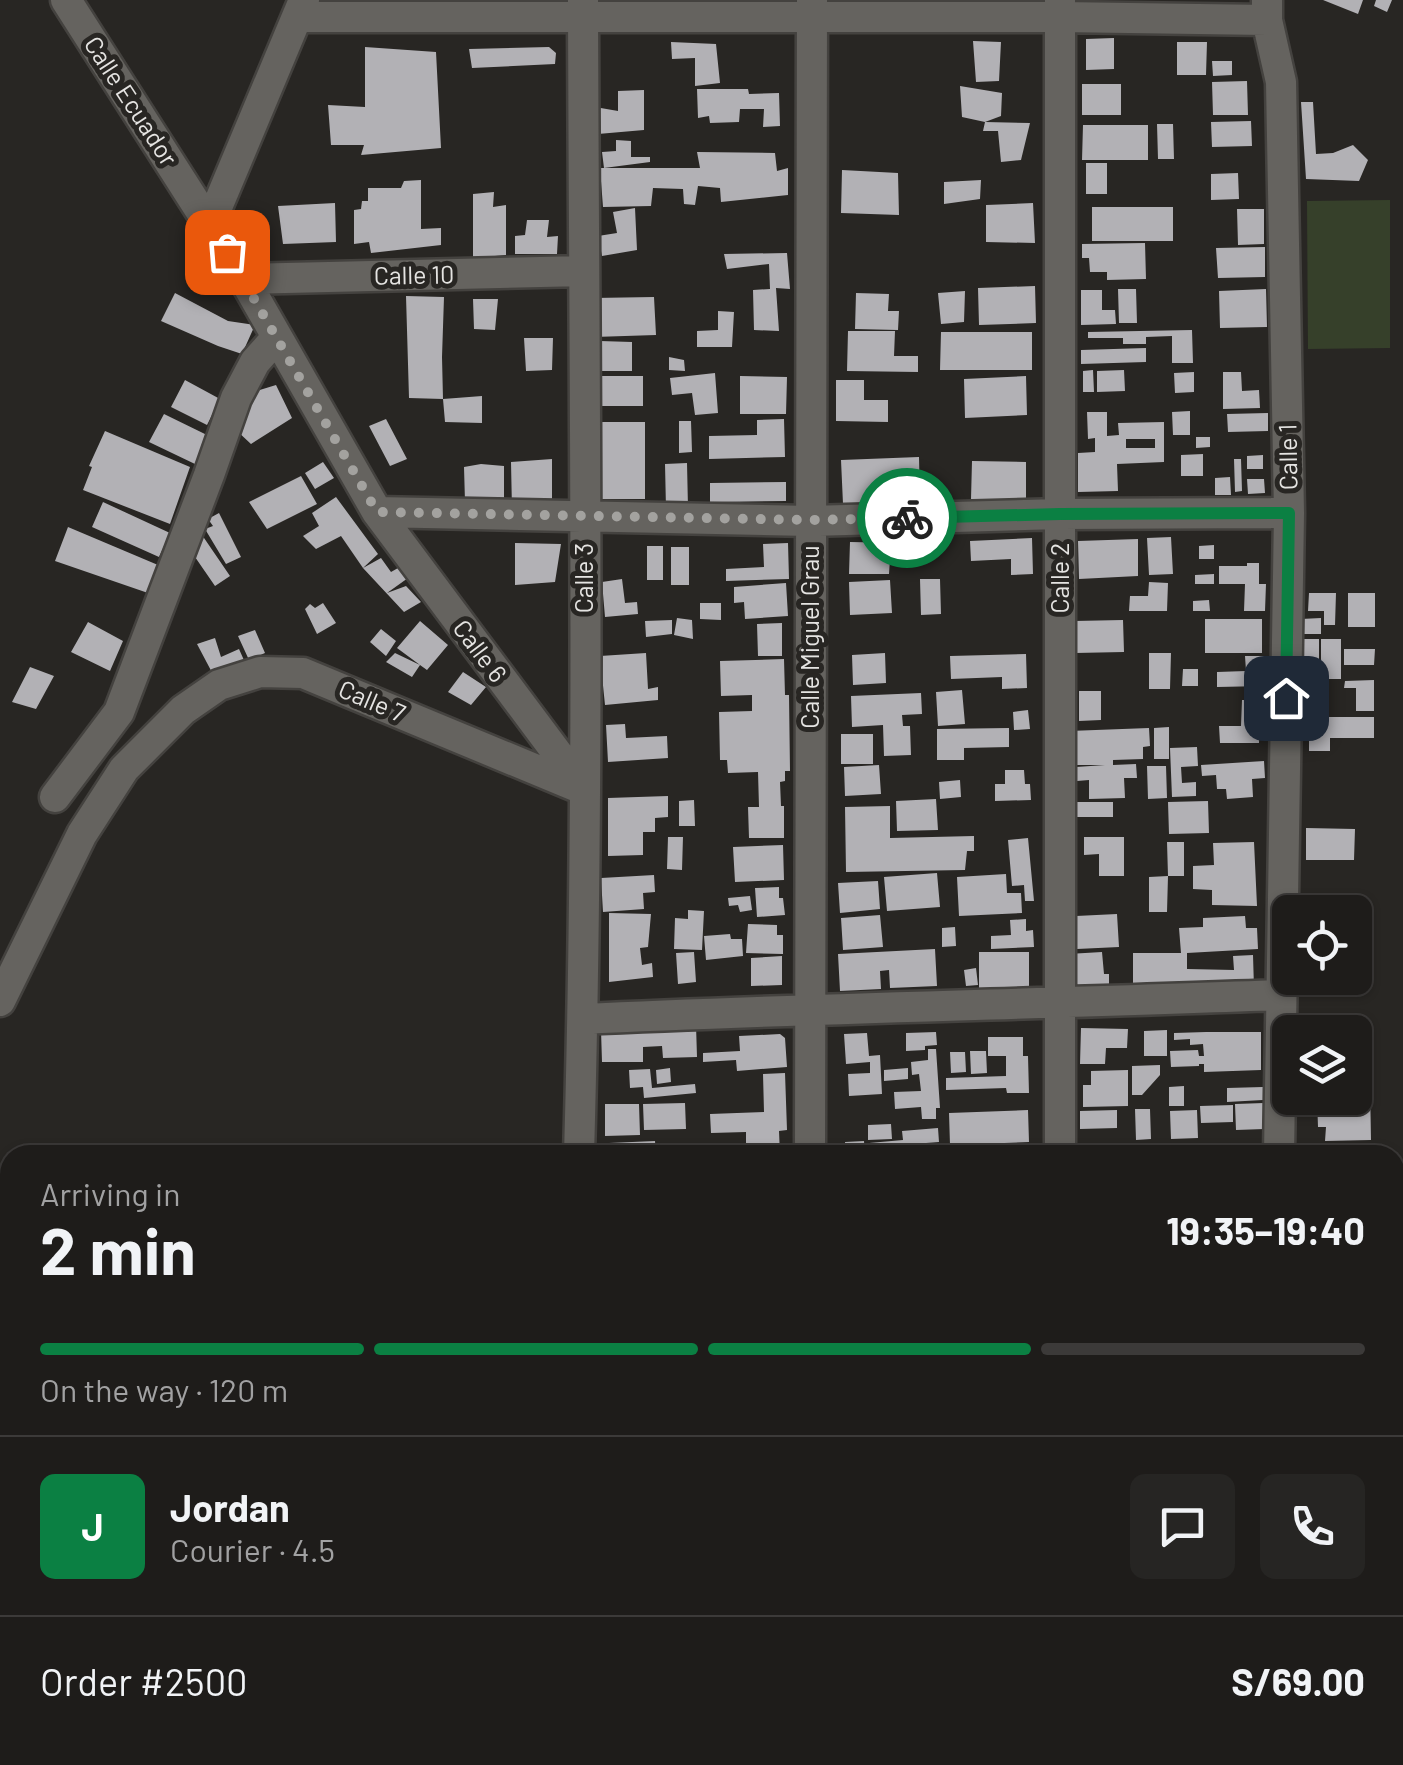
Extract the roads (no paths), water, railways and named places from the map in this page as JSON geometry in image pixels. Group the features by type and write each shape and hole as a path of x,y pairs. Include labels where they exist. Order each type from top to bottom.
{"street":[{"name":"Calle Ecuador","path":"66,0 244,279 377,512"},
{"path":"210,224 300,8 1267,10"},
{"name":"Calle 3","path":"579,1145 585,516 583,9"},
{"name":"Calle Miguel Grau","path":"810,1145 812,9"},
{"name":"Calle 2","path":"1060,9 1060,1145"},
{"name":"Calle 1","path":"1267,10 1281,82 1289,513 1283,895"},
{"name":"Calle 10","path":"244,279 584,272"},
{"path":"56,796 119,712 236,398 255,362 278,337"},
{"path":"377,512 810,520 1289,513"},
{"name":"Calle 6","path":"377,512 584,789"},
{"name":"Calle 7","path":"0,1001 82,834 124,769 183,710 218,686 260,672 303,673 584,789"},
{"path":"119,712 165,728"},
{"path":"583,1019 810,1008 1281,995"},
{"name":"Calle 1","path":"1279,1145 1281,995"}]}
